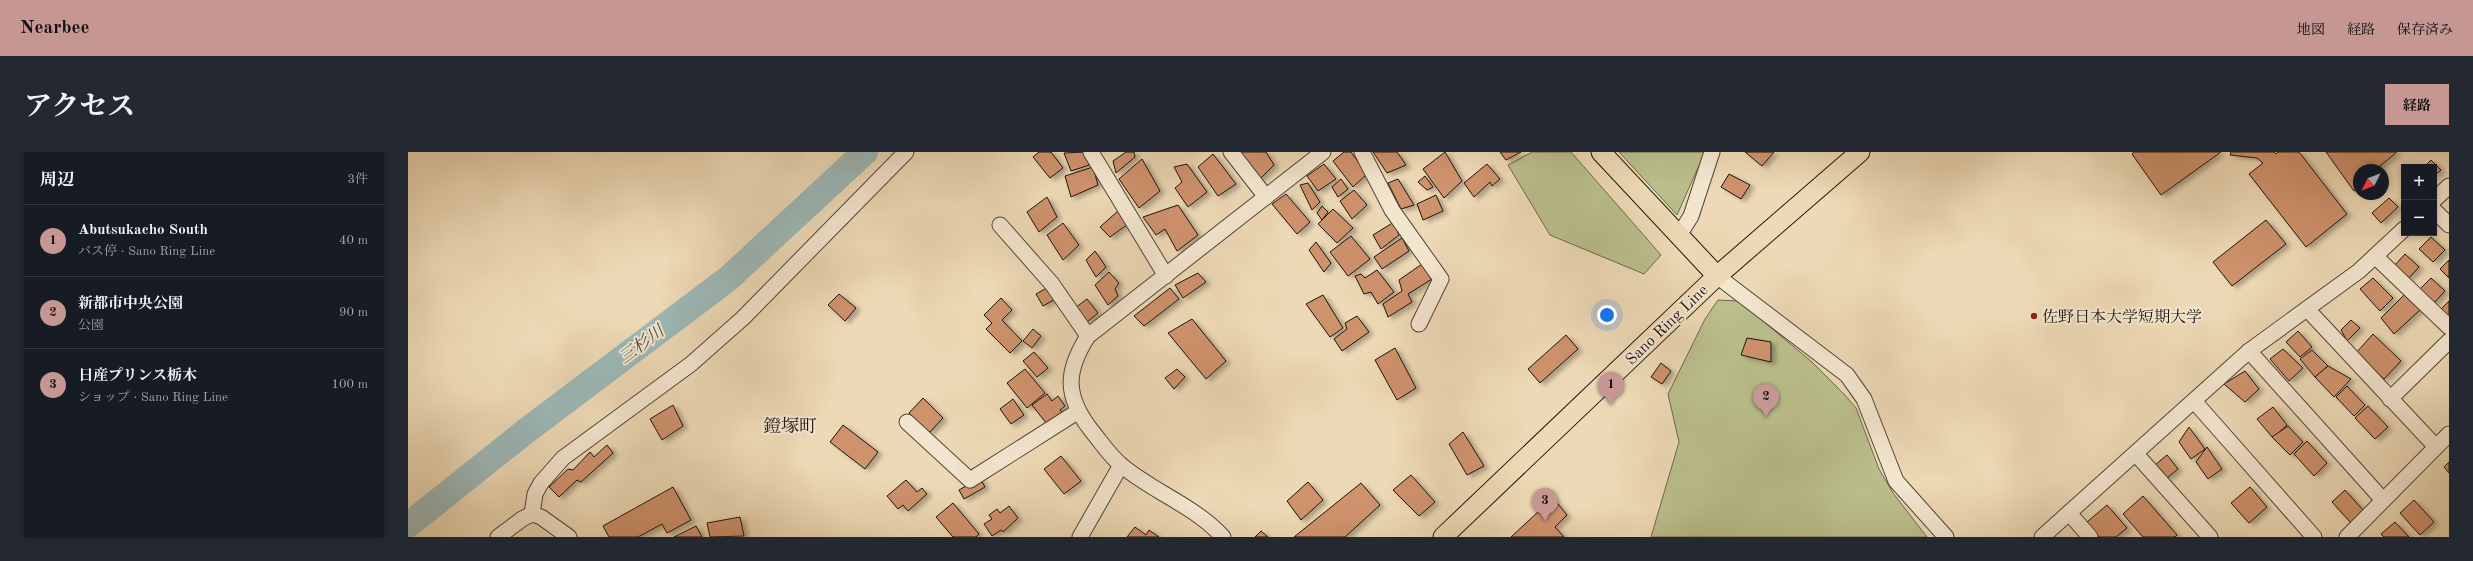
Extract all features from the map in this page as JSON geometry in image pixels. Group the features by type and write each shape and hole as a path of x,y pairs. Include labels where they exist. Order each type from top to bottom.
{"main road":[{"path":"1601,152 1678,237 1717,276"},
{"name":"Sano Ring Line","path":"1444,537 1717,276 1860,152"}],"street":[{"path":"532,514 535,494 541,482 564,458 691,364 737,323 906,152"},
{"path":"1091,152 1166,276"},
{"path":"1231,152 1266,197"},
{"path":"1223,537 1177,502 1121,465 1077,412 1070,387 1072,366 1088,336 1323,152"},
{"path":"1362,152 1392,210 1441,279 1419,324"},
{"path":"1678,237 1691,216 1712,152"},
{"path":"2437,197 2449,186"},
{"path":"2437,213 2449,225"},
{"path":"1000,225 1052,284 1088,336"},
{"path":"2042,537 2249,351 2359,271 2401,231"},
{"path":"2375,256 2449,327"},
{"path":"1717,276 1847,375 1864,399 1896,481 1946,537"},
{"path":"2307,309 2436,447"},
{"path":"2390,399 2449,340"},
{"path":"2249,351 2383,500"},
{"path":"2194,401 2314,537"},
{"path":"907,422 970,480 1077,412"},
{"path":"2347,537 2449,434"},
{"path":"2136,454 2210,537"},
{"path":"1080,537 1121,465"},
{"path":"2069,513 2090,537"},
{"path":"498,537 522,519 532,514 541,517 569,537"}],"green space":[{"path":"1532,152 1571,152 1661,255 1644,274 1550,235 1508,165"},
{"path":"1619,152 1705,152 1677,215"},
{"path":"1718,300 1739,301 1812,362 1843,393 1856,408 1879,469 1893,493 1927,537 1651,537 1679,442 1668,394 1705,319"}],"building":[{"path":"1039,152 1051,152 1063,168 1050,178 1033,157"},
{"path":"1085,152 1089,165 1071,171 1064,153"},
{"path":"1126,152 1134,152 1135,157 1116,173 1113,161"},
{"path":"1237,152 1266,152 1274,165 1258,181"},
{"path":"1344,152 1351,152 1367,174 1353,187 1333,161"},
{"path":"1373,152 1397,152 1406,165 1387,173"},
{"path":"1445,152 1462,181 1444,198 1423,169"},
{"path":"1500,152 1521,152 1506,160"},
{"path":"1745,152 1774,152 1762,166"},
{"path":"2134,152 2221,152 2161,195 2132,154"},
{"path":"2231,152 2274,152 2276,154 2278,152 2299,152 2347,214 2306,247 2249,174 2263,163 2257,158 2230,155"},
{"path":"2326,152 2397,152 2382,164 2353,164 2353,190"},
{"path":"1213,154 1236,184 1218,196 1198,167"},
{"path":"1142,159 1160,191 1139,208 1119,179"},
{"path":"2431,160 2435,164 2427,164"},
{"path":"1187,164 1207,192 1188,207 1175,188 1182,182 1174,167"},
{"path":"1324,164 1336,179 1318,191 1307,176"},
{"path":"1487,164 1500,179 1492,186 1490,182 1474,197 1464,183"},
{"path":"2437,166 2441,170 2437,173"},
{"path":"1093,167 1098,185 1071,197 1065,176"},
{"path":"1729,174 1750,185 1741,199 1721,187"},
{"path":"1425,176 1433,187 1427,190 1418,182"},
{"path":"1341,179 1348,189 1338,197 1332,187"},
{"path":"1398,179 1414,205 1401,209 1388,183"},
{"path":"1308,183 1320,202 1312,210 1300,185"},
{"path":"1354,190 1367,205 1352,219 1340,201"},
{"path":"1286,194 1310,222 1297,234 1272,204"},
{"path":"1436,195 1443,211 1423,220 1417,204"},
{"path":"1047,197 1057,217 1039,232 1027,212"},
{"path":"2389,198 2398,207 2381,223 2372,213 2387,200 2389,200"},
{"path":"1178,205 1198,235 1177,251 1165,229 1156,235 1143,217"},
{"path":"1322,206 1328,212 1322,220 1317,213"},
{"path":"1333,209 1353,228 1337,243 1318,224"},
{"path":"1119,210 1128,224 1110,237 1100,227"},
{"path":"2266,220 2286,244 2232,286 2213,262"},
{"path":"1394,222 1399,235 1381,249 1373,235"},
{"path":"1063,223 1079,245 1063,260 1047,235"},
{"path":"1351,236 1370,259 1348,276 1330,252"},
{"path":"2431,237 2445,250 2433,262 2419,249"},
{"path":"1402,238 1409,251 1382,269 1374,257"},
{"path":"1316,242 1331,263 1324,272 1309,250"},
{"path":"1095,251 1106,267 1096,277 1086,260"},
{"path":"2405,254 2419,267 2408,279 2394,266"},
{"path":"2449,260 2449,278 2440,269"},
{"path":"1422,264 1432,279 1408,294 1412,302 1388,317 1383,304 1402,291 1399,280"},
{"path":"1377,270 1394,292 1378,304 1371,292 1364,294 1355,276 1361,274 1365,278"},
{"path":"1109,272 1119,283 1115,289 1118,296 1108,305 1095,285"},
{"path":"1198,273 1206,282 1183,298 1175,285"},
{"path":"2373,278 2393,298 2380,311 2360,289"},
{"path":"2431,278 2445,291 2433,304 2419,290"},
{"path":"1050,286 1057,298 1043,306 1036,294"},
{"path":"1170,288 1179,299 1144,326 1134,316"},
{"path":"839,294 856,308 845,321 828,305"},
{"path":"1323,295 1343,328 1330,337 1306,304"},
{"path":"2404,295 2421,309 2394,334 2381,318"},
{"path":"1001,298 1012,310 1002,320 1022,341 1010,353 986,329 992,323 984,315"},
{"path":"1087,299 1098,313 1087,322 1075,308"},
{"path":"2449,301 2449,319 2440,310"},
{"path":"1357,316 1369,332 1342,351 1334,339 1347,329 1345,323"},
{"path":"1192,319 1226,361 1206,379 1168,333"},
{"path":"2351,320 2360,328 2347,341 2341,330"},
{"path":"1033,329 1041,336 1032,348 1023,341"},
{"path":"2298,331 2312,347 2300,357 2286,342"},
{"path":"2373,334 2401,361 2384,379 2356,353"},
{"path":"1566,335 1578,349 1540,383 1528,369"},
{"path":"1747,338 1771,342 1771,362 1741,355"},
{"path":"1395,348 1416,388 1397,400 1375,360"},
{"path":"2283,349 2303,368 2289,381 2270,359"},
{"path":"2312,350 2328,366 2315,377 2300,359"},
{"path":"1034,352 1048,368 1037,377 1023,361"},
{"path":"1661,363 1671,371 1662,384 1651,377"},
{"path":"2328,366 2351,379 2334,397 2315,377"},
{"path":"1025,369 1045,393 1027,408 1007,383"},
{"path":"1177,369 1185,377 1174,389 1165,378"},
{"path":"2245,371 2259,389 2245,402 2224,384"},
{"path":"2347,386 2365,405 2354,416 2336,397"},
{"path":"1047,394 1052,401 1058,396 1065,406 1060,410 1065,416 1050,428 1032,405"},
{"path":"923,398 943,418 929,433 909,413"},
{"path":"1013,399 1024,415 1011,424 1000,409"},
{"path":"673,405 683,426 662,440 650,419"},
{"path":"2368,406 2388,427 2375,439 2355,418"},
{"path":"2273,407 2287,425 2273,438 2257,419"},
{"path":"843,425 878,452 865,469 830,442"},
{"path":"2288,426 2303,442 2290,455 2272,437"},
{"path":"2189,427 2205,449 2191,459 2179,442"},
{"path":"1463,432 1484,466 1467,475 1449,444"},
{"path":"2307,441 2327,463 2314,476 2294,454"},
{"path":"607,445 613,453 581,482 577,480 559,497 549,487 568,469 573,470 590,452 594,457"},
{"path":"2207,447 2222,469 2208,479 2196,462"},
{"path":"2167,455 2178,469 2166,479 2155,465"},
{"path":"1061,456 1081,481 1064,494 1044,469"},
{"path":"2449,462 2449,473 2444,467"},
{"path":"1411,475 1435,502 1419,516 1393,490"},
{"path":"980,478 985,487 964,499 959,490"},
{"path":"906,480 917,492 922,488 927,494 908,511 903,505 898,509 887,496"},
{"path":"1308,482 1323,500 1301,520 1287,501"},
{"path":"1361,483 1380,505 1345,537 1294,537"},
{"path":"673,487 691,520 667,533 662,524 638,537 609,537 603,526"},
{"path":"2250,487 2267,507 2249,523 2231,503"},
{"path":"2345,490 2364,511 2351,523 2332,502"},
{"path":"2143,496 2177,535 2175,537 2143,537 2123,514"},
{"path":"1553,498 1567,515 1555,527 1564,537 1511,537"},
{"path":"2414,500 2434,522 2420,535 2400,513"},
{"path":"953,503 979,534 976,537 953,537 936,517"},
{"path":"2107,505 2127,528 2116,537 2099,537 2087,522"},
{"path":"1009,506 1018,518 1003,532 1001,530 992,536 984,524 992,519 989,515 997,509 1000,513"},
{"path":"740,517 744,536 710,537 707,523"},
{"path":"2395,522 2409,537 2384,537 2381,534"},
{"path":"696,526 702,537 674,537"},
{"path":"1135,527 1146,535 1149,530 1159,537 1127,537"},
{"path":"1261,531 1268,537 1255,537"}],"waterway":[{"name":"三杉川","path":"408,525 526,431 729,278 865,152"}],"place":[{"name":"佐野日本大学短期大学","path":"2034,316"},
{"name":"Abutsukacho South","path":"1611,405"},
{"name":"新都市中央公園","path":"1766,417"},
{"name":"日産プリンス栃木","path":"1545,521"}],"district":[{"name":"鐙塚町","path":"790,426"}]}
